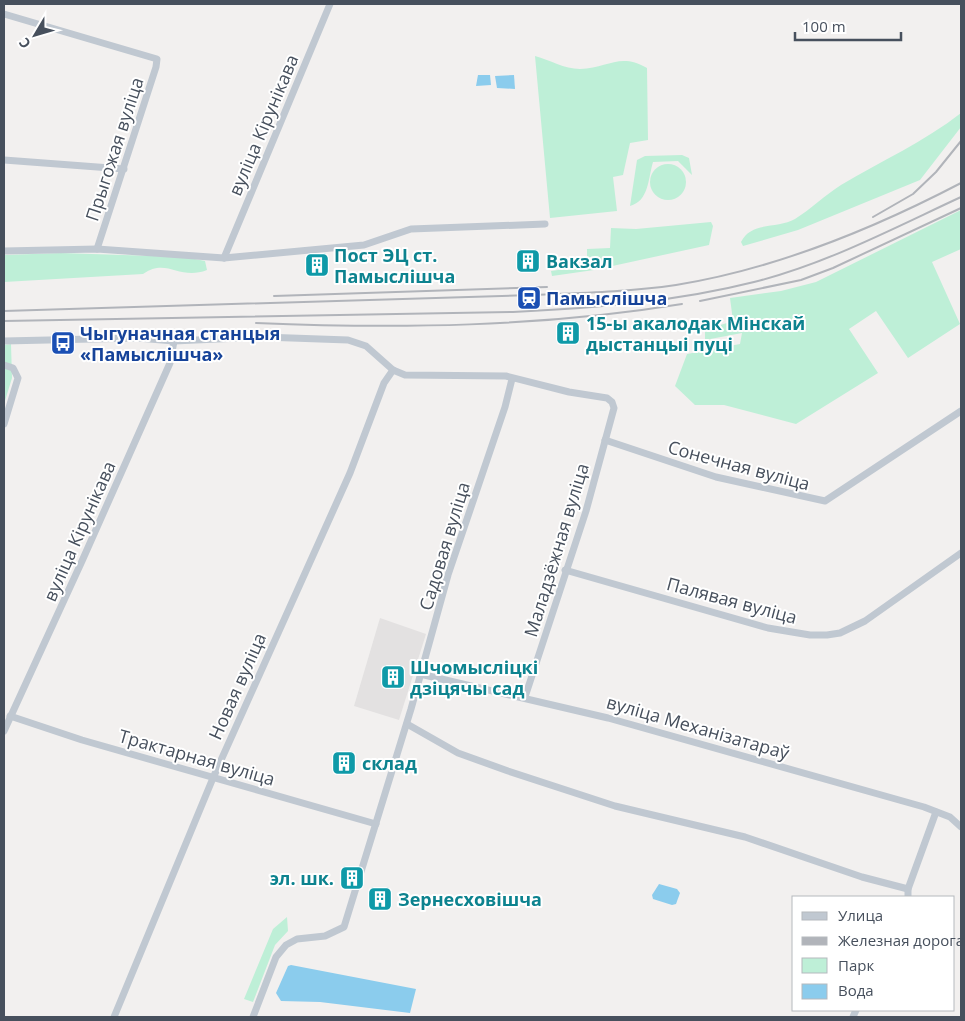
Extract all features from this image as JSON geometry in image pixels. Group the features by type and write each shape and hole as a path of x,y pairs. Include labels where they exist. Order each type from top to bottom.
{"street":[{"name":"вуліца Кірунікава","path":"224,258 330,4"},
{"name":"Прыгожая вуліца","path":"4,14 157,59 124,169 97,249"},
{"path":"4,160 124,169"},
{"path":"4,251 97,249 224,258 364,246 411,229 545,224"},
{"path":"4,341 137,338 174,341 263,337 348,340 366,346 393,370 405,375 494,375 506,376 512,379"},
{"name":"вуліца Кірунікава","path":"4,731 82,561 167,368 174,341"},
{"path":"4,365 13,368 18,378 4,424"},
{"name":"Новая вуліца","path":"114,1017 213,778 350,473 384,383 393,370"},
{"name":"Маладзёжная вуліца","path":"512,379 607,398 612,402 614,408 586,511 565,570 525,697"},
{"name":"Садовая вуліца","path":"253,1017 276,957 286,945 297,939 325,936 344,927 407,724 448,575 502,416 512,379"},
{"name":"Сонечная вуліца","path":"605,440 716,477 825,501 961,412"},
{"name":"Палявая вуліца","path":"565,570 768,628 810,635 827,635 840,633 865,621 961,553"},
{"name":"вуліца Механізатараў","path":"420,674 458,685 525,697 608,718 936,812 950,817 961,827"},
{"name":"Трактарная вуліца","path":"10,716 82,740 376,824"},
{"path":"407,724 458,753 508,771 615,806 745,837 908,893 936,812"}],"shaded area":[{"path":"380,618 426,634 399,720 354,706"}],"green space":[{"path":"535,56 574,69 590,68 621,61 638,63 647,68 648,140 630,143 623,175 613,177 617,211 550,218"},
{"path":"961,113 961,127 920,180 798,230 743,246 741,242 745,235 751,231 795,219 841,185 917,142"},
{"path":"682,155 689,158 692,175 678,161 653,162 649,182 644,194 641,199 630,206 637,160 645,156"},
{"path":"668,164 675,165 681,169 685,175 685,189 681,195 675,199 668,200 661,199 655,195 651,189 650,182 651,175 655,169 661,165"},
{"path":"961,210 961,249 932,262 960,324 908,358 876,311 849,329 878,373 796,424 724,405 695,405 675,386 687,354 740,344 742,333 705,340 705,330 733,321 730,298 781,291 816,282"},
{"path":"711,222 713,226 709,245 594,270 552,276 551,271 587,266 587,249 610,248 611,228 636,229"},
{"path":"61,253 185,257 205,261 207,270 189,273 159,268 151,269 143,274 4,282 4,255"},
{"path":"11,344 12,378 4,404 4,345"},
{"path":"287,917 288,931 275,945 253,1002 244,999 273,929"}],"water":[{"path":"478,75 490,75 491,85 476,86"},
{"path":"514,75 515,89 497,88 495,76"},
{"path":"659,884 677,889 680,893 676,904 672,905 653,899 652,895"},
{"path":"291,965 416,989 410,1013 320,1002 281,1001 276,993 288,966"}],"railway":[{"path":"873,217 913,194 936,172 961,141"},
{"path":"4,311 586,293 676,285 750,269 823,245 893,216 961,183"},
{"path":"4,321 513,312 634,303 694,295 781,274 859,244 961,197"},
{"path":"700,301 801,280 833,268 961,208"},
{"path":"274,296 547,287"},
{"path":"256,323 416,326 523,322 576,318 682,304"}],"place":[{"name":"Вакзал","path":"528,261"},
{"name":"Пост ЭЦ ст. Памыслішча","path":"317,265"},
{"name":"Памыслішча","path":"529,298"},
{"name":"15-ы акалодак Мінскай дыстанцыі пуці","path":"568,333"},
{"name":"Чыгуначная станцыя «Памыслішча»","path":"63,343"},
{"name":"Шчомысліцкі дзіцячы сад","path":"393,677"},
{"name":"склад","path":"344,763"},
{"name":"эл. шк.","path":"352,878"},
{"name":"Зернесховішча","path":"380,899"}]}
